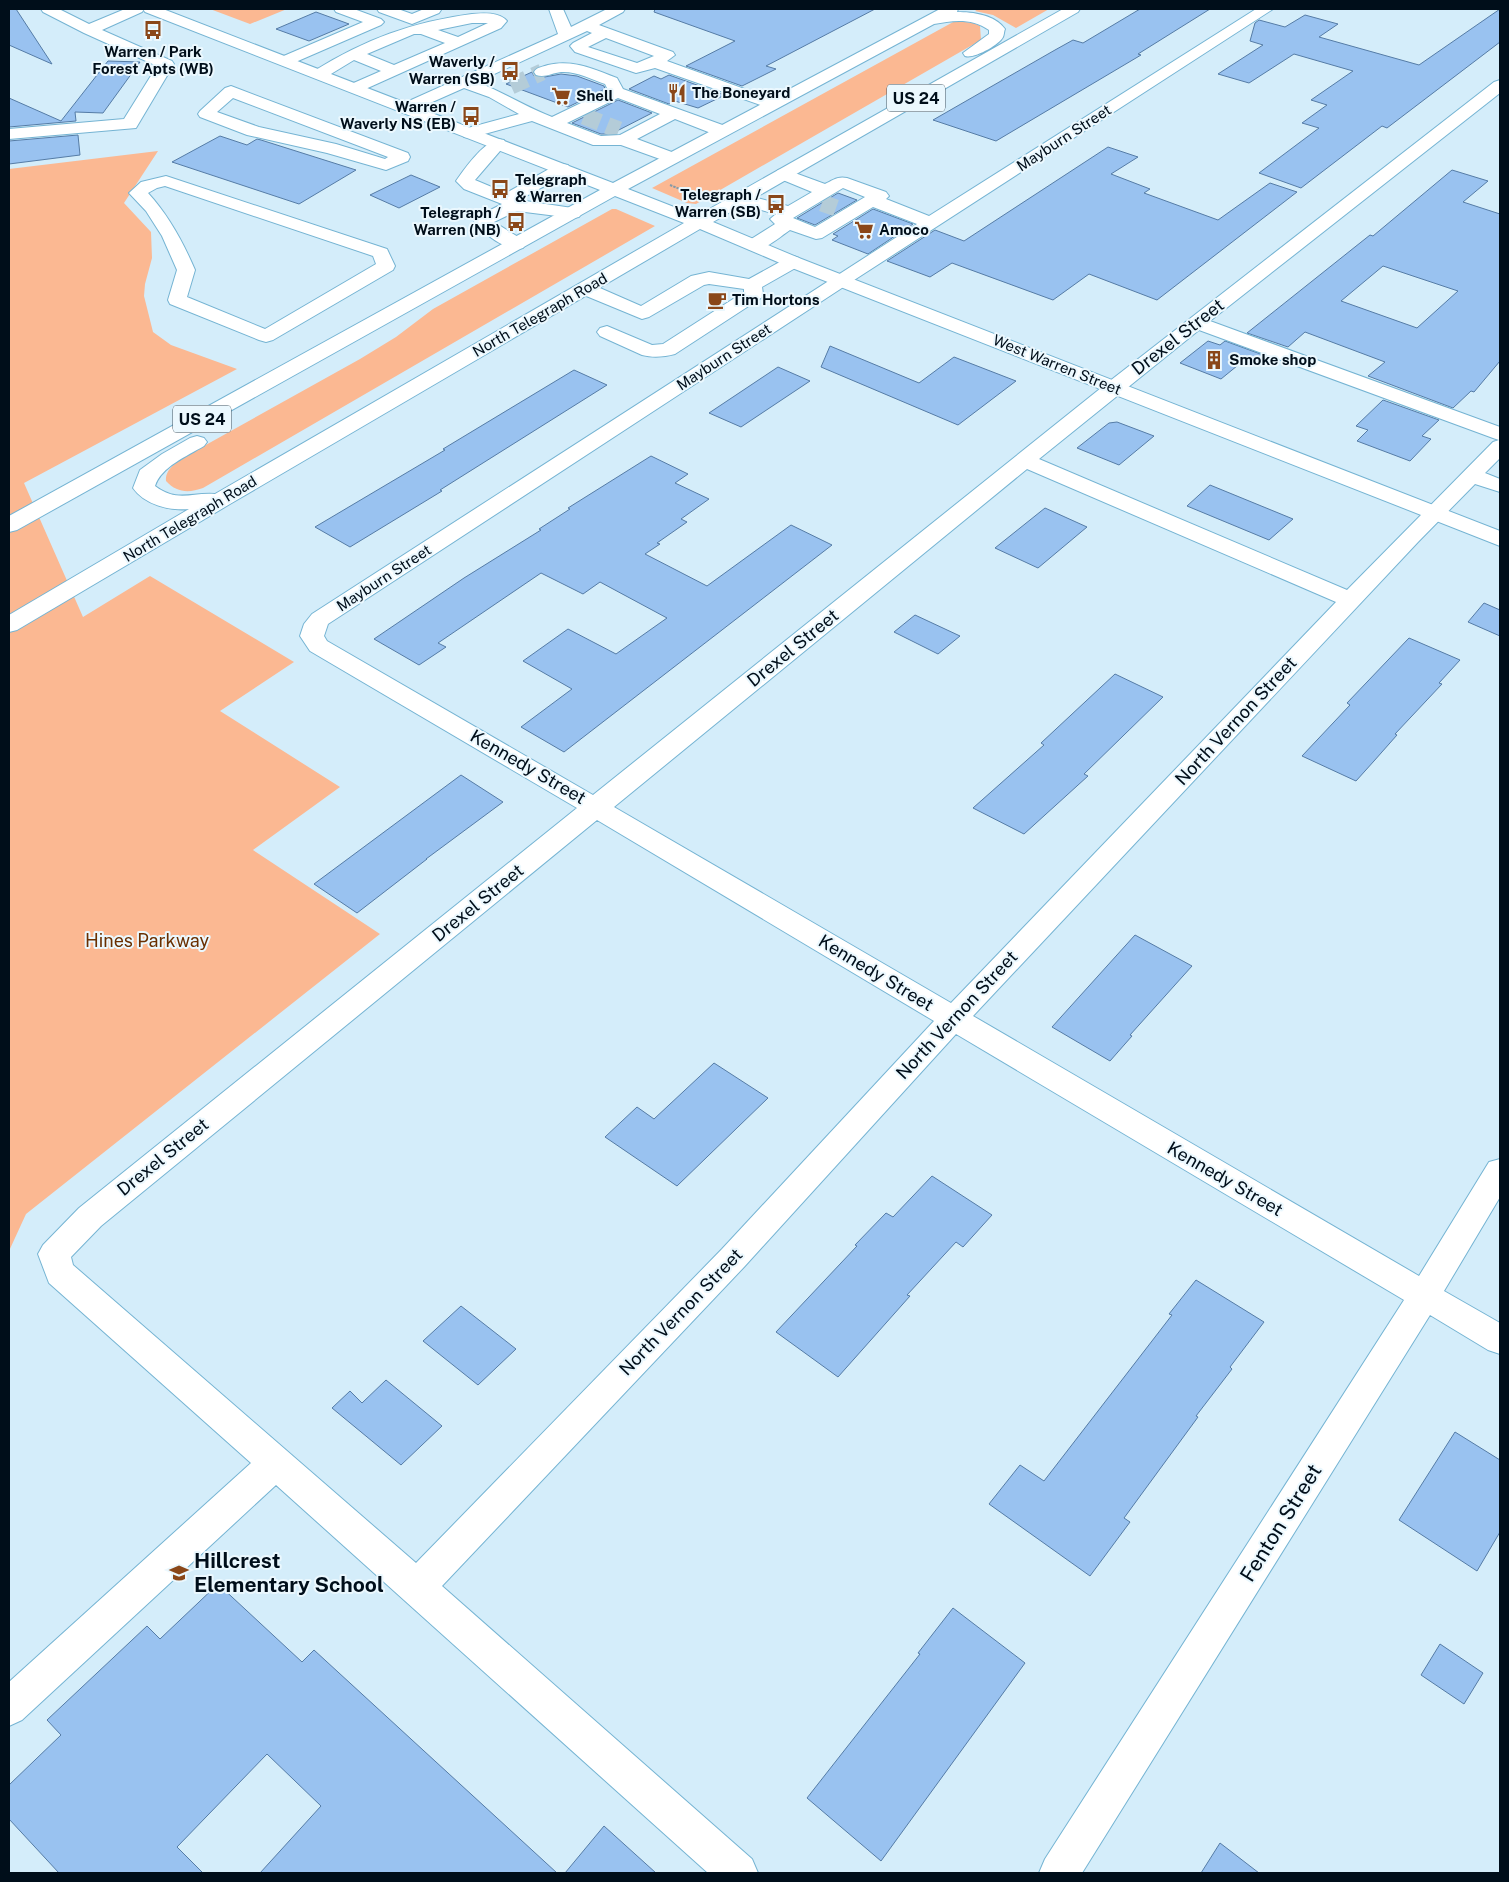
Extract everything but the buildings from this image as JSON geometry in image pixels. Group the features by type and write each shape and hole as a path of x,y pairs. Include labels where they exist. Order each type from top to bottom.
{"street":[{"path":"9,134 127,131 166,64 89,30 48,9"},
{"path":"89,30 137,9"},
{"name":"West Warren Street","path":"150,9 498,144 565,161 614,190 700,223 792,262 1500,539"},
{"path":"285,61 376,22 341,9"},
{"path":"384,9 412,19 439,9"},
{"path":"556,9 566,35"},
{"path":"406,108 522,56 618,9"},
{"name":"US 24","path":"9,525 722,130 951,9"},
{"name":"North Telegraph Road","path":"9,625 758,188 1073,9"},
{"name":"Mayburn Street","path":"314,631 320,619 841,280 1266,9"},
{"path":"758,188 767,167 983,46 996,36 997,29 991,24 967,15 927,21"},
{"path":"320,74 353,54 411,30 482,18 494,18 500,21 483,43"},
{"path":"355,88 394,71 483,43 514,21"},
{"path":"585,25 605,32 667,55 644,67 636,68 578,46 605,32"},
{"path":"423,29 483,43 522,56"},
{"path":"353,54 394,71"},
{"path":"654,62 772,104"},
{"path":"542,72 553,68 569,66 611,81 617,92 722,130"},
{"path":"464,82 495,94 532,115 599,141"},
{"name":"Drexel Street","path":"275,1464 60,1273 54,1254 90,1217 1113,388 1500,85"},
{"path":"495,94 511,86"},
{"path":"231,91 402,158 386,165 330,148 253,131 206,114 231,91"},
{"path":"553,123 587,111 617,92"},
{"path":"517,244 489,228 483,222 565,161 599,141 631,131 674,113"},
{"path":"470,133 532,115"},
{"path":"631,131 671,158"},
{"path":"498,144 478,164 465,181 470,185 511,202 574,213"},
{"path":"784,174 817,209"},
{"path":"166,181 381,253 386,266 266,336 177,300 186,270 171,236 152,208 138,193 140,190 154,182 166,181"},
{"path":"741,199 817,209 872,200 880,196 841,182 817,209 754,245"},
{"path":"872,200 931,223"},
{"path":"752,285 754,294 668,350 649,351 607,332 698,280 709,278 752,285 792,262"},
{"path":"586,289 642,312"},
{"path":"222,499 177,504 158,499 144,488 148,475 169,458 366,348 394,312"},
{"path":"1197,323 1500,434"},
{"name":"North Vernon Street","path":"417,1587 733,1258 952,1019 1500,446"},
{"path":"1024,460 1351,600"},
{"path":"1472,475 1500,486"},
{"name":"Kennedy Street","path":"314,631 312,636 318,646 596,807 952,1019 1500,1340"},
{"name":"Fenton Street","path":"1059,1873 1424,1295 1500,1171"},
{"path":"9,1707 275,1464 417,1587 738,1873"}],"path":[{"path":"663,182 704,199"}],"green space":[{"path":"210,9 287,9 250,24"},
{"path":"978,9 1049,9 1016,28 993,15 975,11"},
{"path":"955,21 974,23 980,26 981,40 696,204 687,203 652,188"},
{"name":"Hines Parkway","path":"158,151 124,203 151,232 152,258 144,296 153,332 171,345 237,369 24,483 83,617 150,576 294,662 220,711 340,787 253,850 380,934 26,1214 9,1251 9,169"},
{"path":"612,209 655,226 203,488 183,491 174,488 166,481 167,473 170,469 175,463 186,456 360,359 396,337 433,309"}],"tunnel":[{"path":"511,86 542,72"},
{"path":"584,116 619,130"},
{"path":"822,203 836,208"}],"place":[{"name":"Warren / Park Forest Apts (WB)","path":"153,30"},
{"name":"Waverly / Warren (SB)","path":"510,71"},
{"name":"The Boneyard","path":"677,93"},
{"name":"Shell","path":"561,96"},
{"name":"Warren / Waverly NS (EB)","path":"471,116"},
{"name":"Telegraph & Warren","path":"500,189"},
{"name":"Telegraph / Warren (SB)","path":"776,204"},
{"name":"Telegraph / Warren (NB)","path":"516,222"},
{"name":"Amoco","path":"864,230"},
{"name":"Tim Hortons","path":"717,300"},
{"name":"Smoke shop","path":"1214,360"},
{"name":"Hillcrest Elementary School","path":"179,1573"}]}
